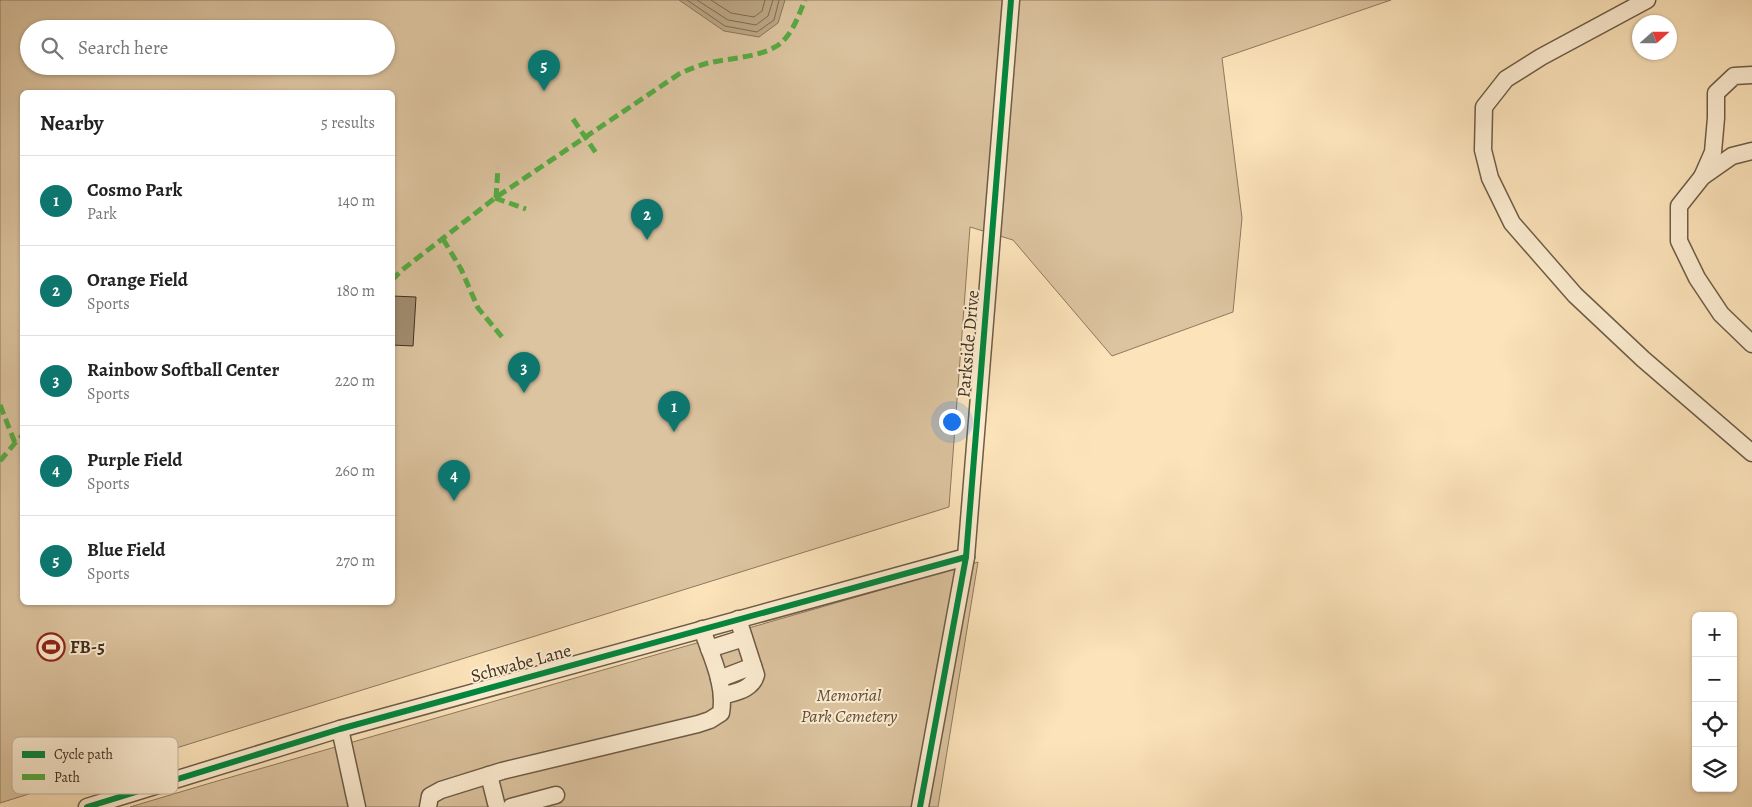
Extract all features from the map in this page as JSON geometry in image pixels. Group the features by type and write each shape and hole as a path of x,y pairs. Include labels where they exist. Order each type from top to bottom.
{"street":[{"name":"Parkside Drive","path":"920,807 966,557 1011,0"},
{"path":"1647,0 1541,57 1506,79 1484,107 1483,150 1490,178 1512,223 1575,295 1643,359 1752,453"},
{"path":"1752,75 1734,76 1716,93 1713,152 1702,177 1679,206 1679,241 1697,278 1721,314 1752,344"},
{"path":"1702,177 1732,156 1752,151"},
{"name":"Schwabe Lane","path":"178,779 340,729 966,557"},
{"path":"722,696 747,687 754,682 756,675 738,619"},
{"path":"428,807 427,803 433,793 489,775 698,724 710,720 721,713 722,696 719,678 702,629"},
{"path":"709,649 744,638"},
{"path":"719,678 753,666"},
{"path":"340,729 357,807"},
{"path":"489,775 501,806 556,795"},
{"name":"Schwabe Lane","path":"87,807 129,794"}],"green space":[{"path":"0,0 1391,0 1222,58 1242,218 1233,312 1112,356 1013,240 970,227 949,507 178,747 178,737 12,737 12,794 29,794 0,803"},
{"name":"Memorial Park Cemetery","path":"978,562 938,807 130,807"}],"water":[{"path":"679,0 785,0 778,23 759,37 724,31"}],"building":[{"path":"395,296 416,297 413,346 395,345"}],"marked path":[{"path":"395,277 495,198 679,74 708,63 758,54 776,46 790,32 805,0"},
{"path":"573,119 596,153"},
{"path":"496,198 498,168"},
{"path":"495,198 526,209"},
{"path":"443,239 461,269 478,308 502,337"},
{"path":"0,405 15,443"},
{"path":"0,461 20,438"}],"cycle path":[{"path":"920,807 966,557 1011,0"},
{"path":"178,779 340,729 966,557"},
{"path":"87,807 129,794"}],"place":[{"name":"Blue Field","path":"544,91"},
{"name":"Orange Field","path":"647,240"},
{"name":"Rainbow Softball Center","path":"524,393"},
{"name":"Cosmo Park","path":"674,432"},
{"name":"Purple Field","path":"454,501"},
{"name":"FB-5","path":"51,647"}]}
